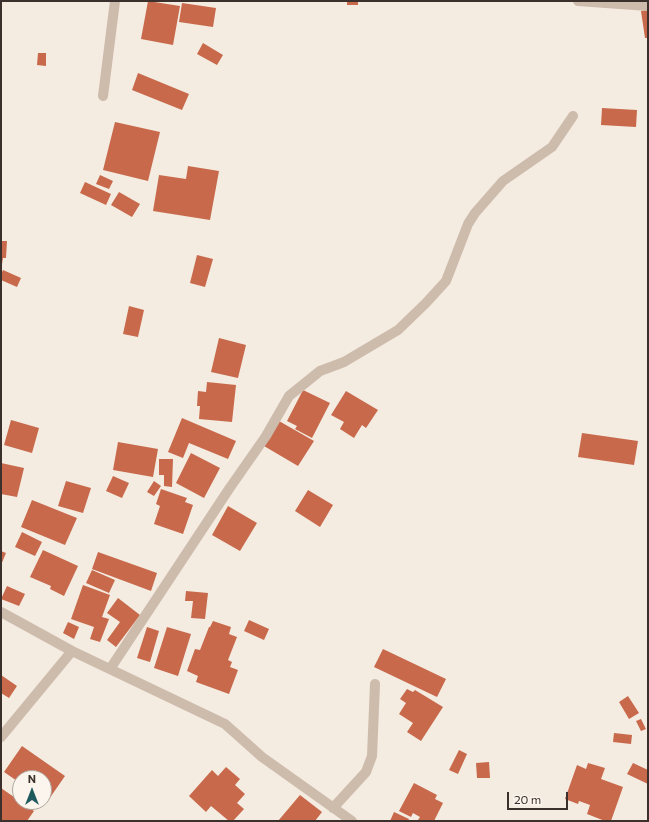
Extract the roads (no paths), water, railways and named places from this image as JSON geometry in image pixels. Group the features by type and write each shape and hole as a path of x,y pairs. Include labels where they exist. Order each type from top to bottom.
{"street":[{"path":"103,96 115,1"},
{"path":"578,1 645,4"},
{"path":"110,669 229,489 266,436 289,396 320,371 344,362 398,330 426,303 446,281 468,224 475,213 503,181 552,147 573,116"},
{"path":"1,612 72,651 225,724 262,757 352,821"},
{"path":"1,737 72,651"},
{"path":"333,808 366,772 372,756 375,684"}]}
